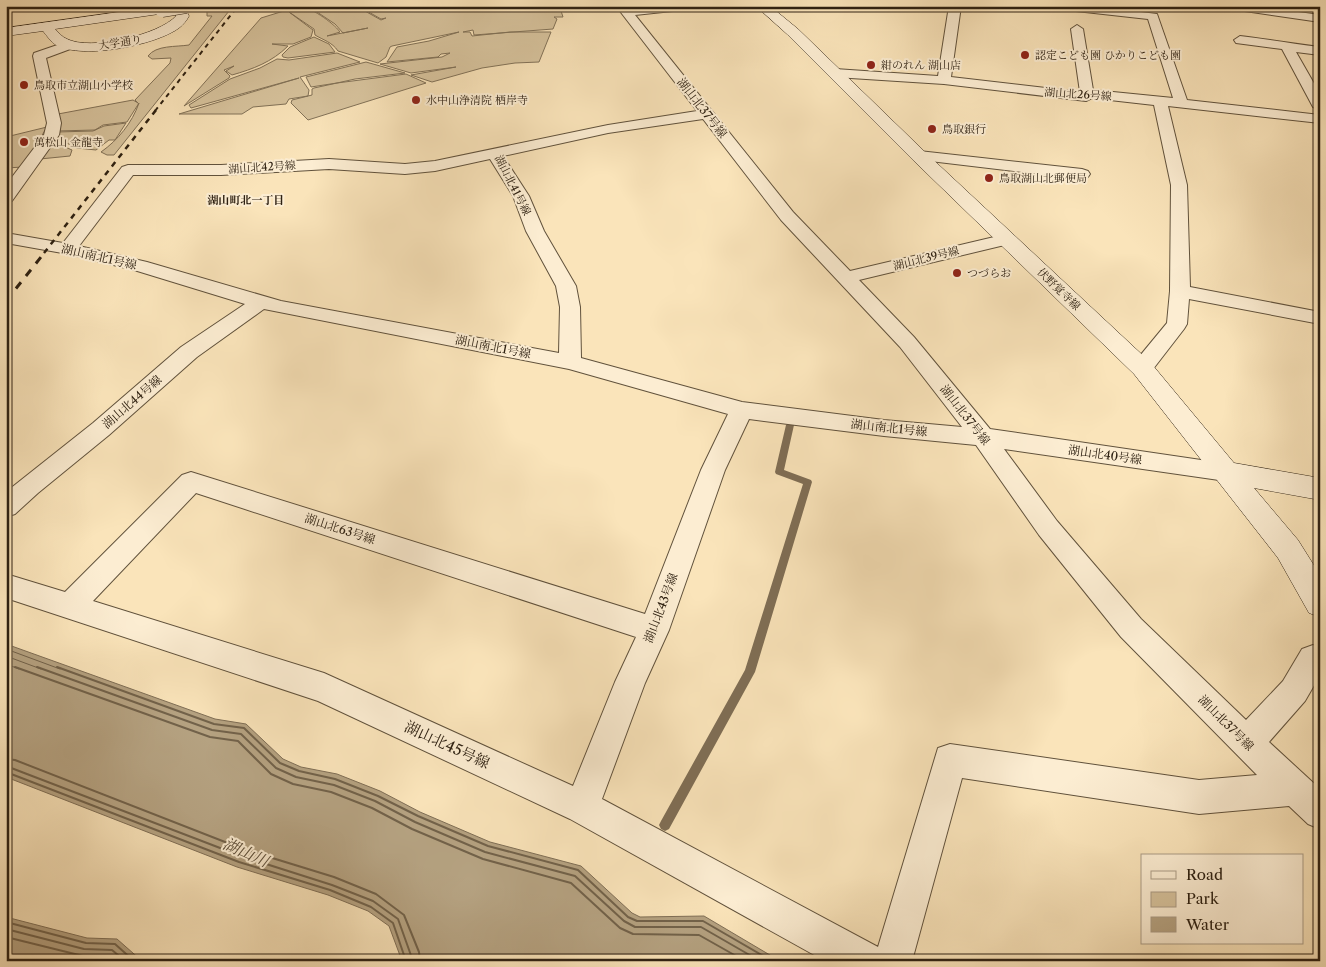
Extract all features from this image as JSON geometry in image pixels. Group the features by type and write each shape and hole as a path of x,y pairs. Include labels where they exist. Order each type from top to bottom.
{"main road":[{"name":"大学通り","path":"69,45 106,45 149,37 164,31 181,20 183,14 178,6"},
{"path":"6,32 186,6"},
{"name":"伏野覚寺線","path":"762,6 793,32 919,156 1142,368 1288,549 1320,603"},
{"path":"47,26 61,43 69,45"},
{"path":"1226,472 1320,489"}],"street":[{"path":"624,9 691,6"},
{"path":"944,80 956,6"},
{"path":"1058,6 1153,16 1182,105"},
{"path":"1231,6 1320,19"},
{"name":"湖山北37号線","path":"624,9 787,216 906,342 983,437 1048,528 1131,628 1246,743 1320,812"},
{"path":"1077,29 1087,94"},
{"path":"1275,32 1320,107"},
{"path":"1240,40 1320,51"},
{"path":"6,197 51,135 54,123 40,56 69,45"},
{"name":"湖山北26号線","path":"835,73 944,80 1086,97 1087,94 1320,119"},
{"path":"1142,368 1177,324 1180,291 1179,185 1160,102"},
{"name":"湖山北41号線","path":"570,362 570,307 566,286 535,231 521,196 494,153 608,129 706,114"},
{"name":"湖山北42号線","path":"68,249 128,170 221,170 329,164 405,169 435,166 494,153"},
{"path":"919,156 1082,174"},
{"name":"湖山南北1号線","path":"6,238 68,249 140,266 278,307 570,362 742,410 884,428 983,437"},
{"name":"湖山北39号線","path":"845,278 1007,239"},
{"path":"1180,291 1320,318"},
{"name":"湖山北44号線","path":"6,507 18,483 101,429 189,352 261,302"},
{"name":"湖山北43号線","path":"582,807 630,682 654,630 713,470 742,410"},
{"name":"湖山北40号線","path":"983,437 1226,472"},
{"name":"湖山北63号線","path":"70,606 191,482 654,630"},
{"name":"湖山北45号線","path":"6,586 324,688 582,807 864,961"},
{"path":"1246,743 1294,691 1313,659"},
{"path":"893,961 950,760 1199,797 1296,789"}],"green space":[{"path":"233,6 114,155 107,155 101,152 124,130 139,103 127,122 103,125 95,130 57,131 58,114 133,100 138,103 135,100 170,63 171,58 152,59 148,56 161,48 189,45 212,16 207,16 207,11"},
{"path":"300,6 320,15 340,32 327,36 343,33 335,24 308,6 356,6 381,20 386,18 381,19 358,6 545,6 545,8 560,8 563,17 554,17 557,19 553,29 514,32 551,32 539,62 515,63 482,68 432,82 411,75 456,67 411,73 380,64 442,57 450,53 441,54 438,57 387,62 397,47 429,41 459,32 392,46 386,57 378,63 338,51 330,43 315,35 314,29 289,12 313,30 311,37 293,44 272,44 288,46 269,61 255,67 232,75 226,71 234,66 224,70 230,76 229,78 184,106 261,18","holes":["473,30 474,35 501,33 472,36 470,32 463,32"]},
{"path":"314,37 329,44 335,52 283,57 282,55 290,47"},
{"path":"337,53 360,62 300,77 309,90 308,96 289,99 286,104 253,107 242,114 179,114 299,78 191,108 189,105 230,79 260,68 277,59 289,60"},
{"path":"366,62 405,73 355,79 311,87 306,77"},
{"path":"406,74 426,83 308,120 291,103 292,100 312,95 312,89 314,88"},
{"path":"126,123 115,140 109,140 96,150 77,148 54,137 57,132 93,131 104,126"},
{"name":"萬松山 金龍寺","path":"47,127 23,167 6,168 6,137"},
{"path":"52,141 72,150 70,156 40,159"}],"water":[{"name":"湖山川","path":"6,644 215,719 246,724 283,759 301,767 337,774 380,791 420,812 490,842 581,866 632,913 640,917 704,916 780,961 402,961 389,926 368,911 328,895 237,867 6,777"},
{"path":"6,917 87,938 117,939 142,961 6,961"}],"waterway":[{"path":"665,825 750,672 808,482 779,472 790,425"}],"railway":[{"path":"155,111 238,6"},
{"path":"44,253 156,110"},
{"path":"6,301 45,252"}],"place":[{"name":"認定こども園 ひかりこども園","path":"1025,55"},
{"name":"紺のれん 湖山店","path":"871,65"},
{"name":"鳥取市立湖山小学校","path":"24,85"},
{"name":"水中山浄清院 栖岸寺","path":"416,100"},
{"name":"鳥取銀行","path":"932,129"},
{"name":"萬松山 金龍寺","path":"24,142"},
{"name":"鳥取湖山北郵便局","path":"989,178"},
{"name":"つづらお","path":"957,273"}],"district":[{"name":"湖山町北一丁目","path":"246,200"}]}
